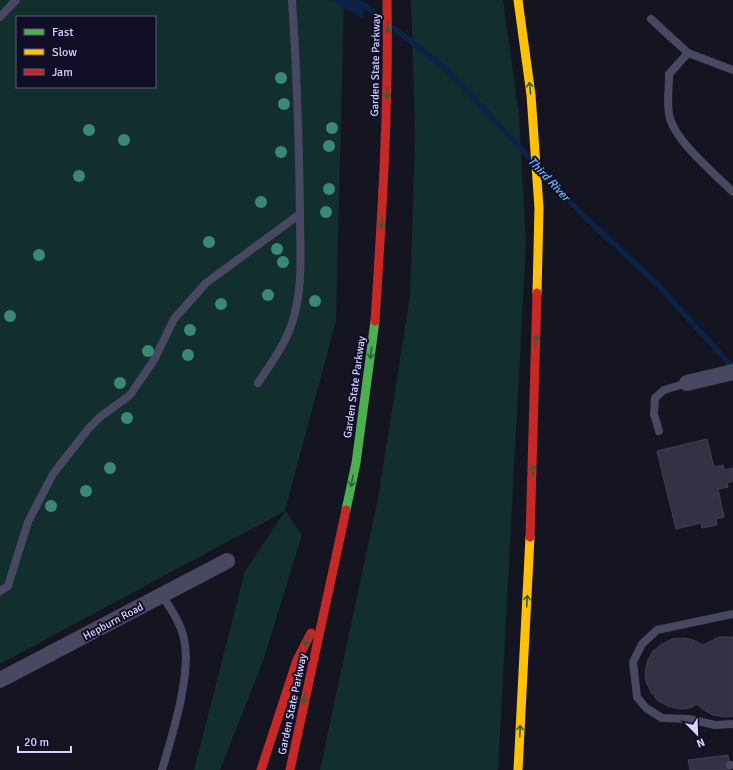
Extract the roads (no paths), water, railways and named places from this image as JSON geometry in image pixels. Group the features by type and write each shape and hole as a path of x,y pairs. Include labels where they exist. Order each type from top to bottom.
{"highway":[{"name":"Garden State Parkway","path":"290,770 356,463 374,328 384,191 388,54 387,0"},
{"path":"518,0 526,52 534,127 539,208 532,507 518,770"},
{"path":"261,770 297,660 325,606"}],"street":[{"path":"687,383 730,373"},
{"name":"Hepburn Road","path":"0,680 227,561"}],"lane":[{"path":"0,17 16,0"},
{"path":"258,383 280,348 291,326 297,301 301,265 300,170 292,0"},
{"path":"651,19 688,53 733,70"},
{"path":"688,53 669,74 669,115 677,133 690,150 733,192"},
{"path":"0,591 8,586 28,522 53,474 89,428 100,417 130,395 154,360 174,319 206,283 300,214"},
{"path":"659,431 654,414 655,398 664,390 687,383"},
{"path":"162,595 176,618 184,638 186,664 181,693 162,770"},
{"path":"733,614 657,630 642,644 633,662 637,698 646,708 662,718 689,719 715,725 733,724"}],"water":[{"path":"330,0 363,0 363,19"}],"waterway":[{"name":"Third River","path":"357,0 382,19"},
{"name":"Third River","path":"394,28 446,69 529,157"},
{"name":"Third River","path":"543,172 583,215 659,286 733,368"}]}
